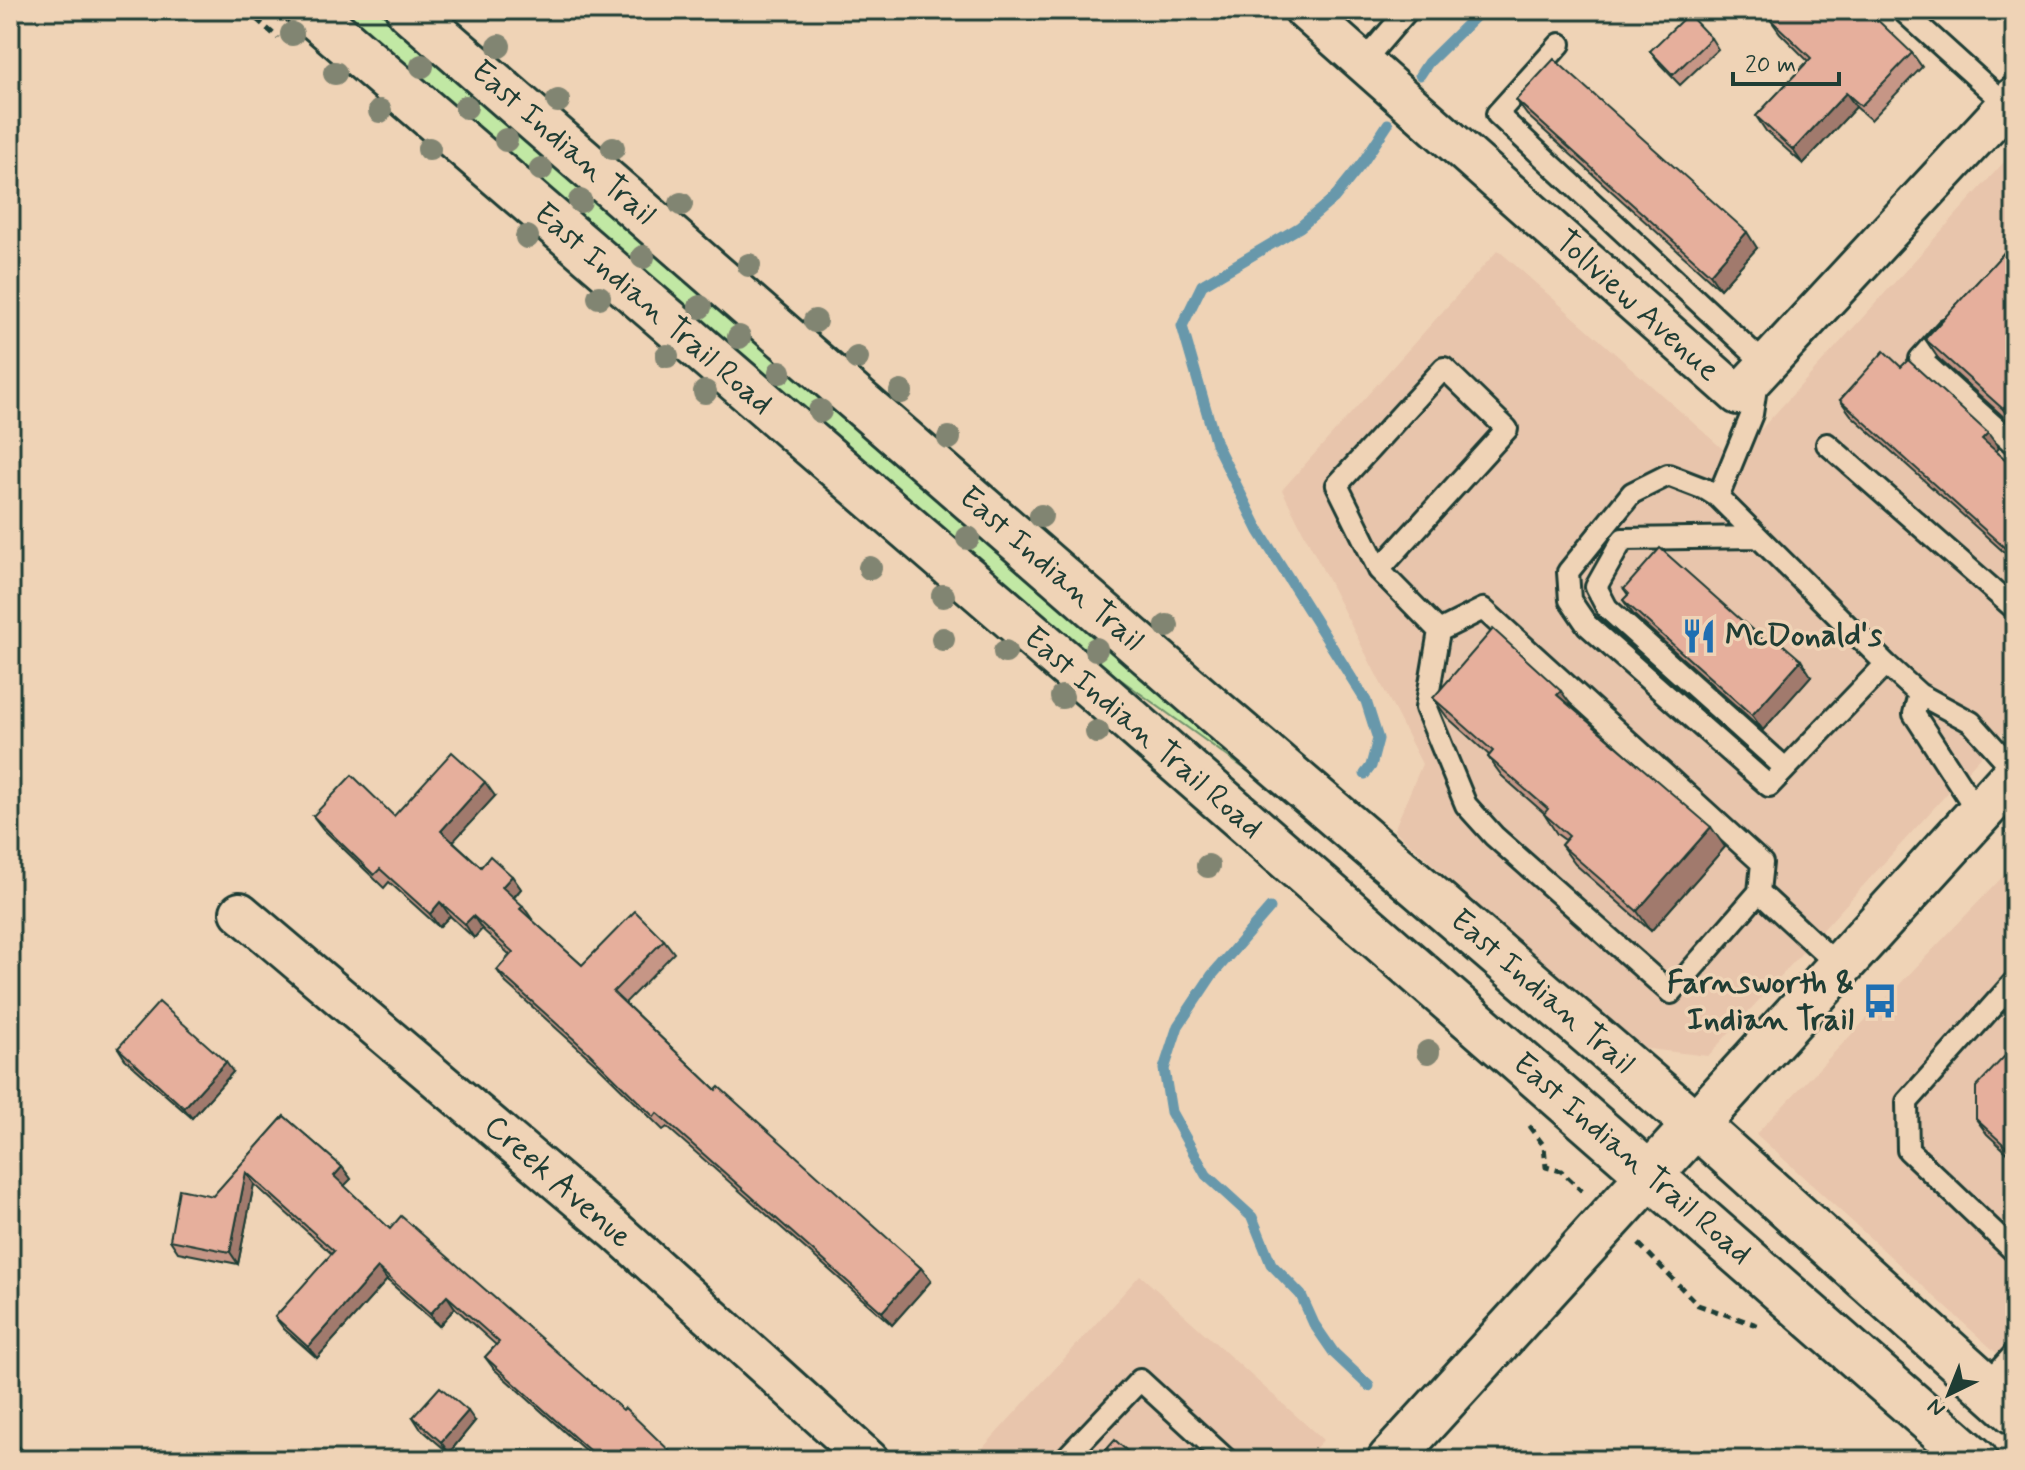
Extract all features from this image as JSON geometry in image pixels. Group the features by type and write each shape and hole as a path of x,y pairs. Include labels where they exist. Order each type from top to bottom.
{"main road":[{"name":"East Indian Trail Road","path":"308,10 1109,702 1975,1460"},
{"name":"East Indian Trail","path":"409,10 1696,1125"},
{"path":"1390,1460 2015,772"},
{"name":"East Indian Trail Road","path":"1696,1125 2000,1399"}],"street":[{"name":"Tollview Avenue","path":"1304,10 1738,395 2011,100"},
{"name":"Creek Avenue","path":"240,912 616,1231 869,1460"}],"lane":[{"path":"1363,62 1408,10"},
{"path":"1902,10 2011,100"},
{"path":"1560,44 1497,114 1762,368 1752,414 1718,497"},
{"path":"1962,313 1920,359 2015,445"},
{"path":"1379,570 1507,429 1444,368 1337,485 1379,570 1439,631"},
{"path":"1827,444 2015,609"},
{"path":"1886,664 1769,786 1587,625 1570,600 1568,572 1632,493 1668,475 1707,490 1718,497 1886,664 1919,694 1971,722 2015,772"},
{"path":"1758,537 1623,539 1596,587 1607,608 1785,768"},
{"path":"1483,609 1762,863 1759,892 1671,993 1494,836 1466,805 1426,708 1439,631 1483,609"},
{"path":"1919,694 1914,714 1979,814"},
{"path":"1759,892 1840,967"},
{"path":"2015,981 1907,1102 1908,1150 2015,1252"},
{"path":"2000,1399 2015,1353"},
{"path":"1064,1460 1140,1380 1227,1460"}],"path":[{"path":"1546,1167 1561,1171"},
{"path":"1664,1267 1666,1273 1698,1305 1764,1328"}],"shaded area":[{"path":"2015,150 2015,719 1708,1056 1640,1048 1394,830 1422,764 1282,490 1498,250 1734,459"},
{"path":"2015,864 2015,1370 1756,1134"},
{"path":"1140,1275 1323,1440 1305,1460 972,1460"}],"green space":[{"path":"338,10 378,10 1260,771 1256,777 1073,645"}],"building":[{"path":"1778,10 1867,10 1912,53 1861,106 1846,93 1793,150 1756,116 1811,58 1770,19"},
{"path":"1688,14 1711,38 1673,75 1650,51"},
{"path":"1554,59 1747,232 1710,274 1516,100"},
{"path":"2015,234 2015,396 2003,409 1925,339 2011,245"},
{"path":"1884,351 1901,367 1908,360 1988,433 1982,439 2015,468 2015,557 1840,400"},
{"name":"McDonald's","path":"1660,548 1767,643 1773,636 1801,660 1752,715 1623,600 1629,594 1624,589"},
{"path":"1493,629 1561,691 1557,695 1711,827 1637,911 1561,845 1569,836 1544,814 1548,809 1488,757 1493,751 1433,698"},
{"path":"452,752 485,782 441,831 481,867 490,856 512,876 502,887 523,906 520,909 582,965 635,911 664,940 613,992 716,1090 719,1087 921,1268 882,1312 657,1113 654,1117 497,970 513,952 473,916 465,924 440,902 430,914 380,869 374,875 313,816 352,775 394,816"},
{"path":"159,1002 226,1062 184,1108 118,1048"},
{"path":"2015,1045 2015,1155 1976,1119 1976,1087"},
{"path":"284,1116 342,1167 334,1176 390,1229 401,1216 623,1410 625,1408 679,1460 600,1460 485,1357 499,1342 447,1296 430,1314 378,1268 308,1347 275,1317 334,1251 246,1172 230,1252 170,1240 179,1189 213,1196"},
{"path":"440,1387 468,1411 441,1442 413,1417"},
{"path":"10,1438 33,1460 10,1460"},
{"path":"1115,1440 1137,1460 1097,1460"}],"waterway":[{"path":"1420,75 1428,63 1482,10"},
{"path":"1365,774 1371,766 1378,739 1366,701 1259,531 1216,444 1182,326 1202,285 1300,227 1334,198 1388,124"},
{"path":"1270,908 1212,975 1178,1026 1164,1069 1171,1112 1206,1175 1252,1217 1271,1264 1301,1295 1314,1324 1334,1353 1369,1386"}],"place":[{"name":"McDonald's","path":"1699,636"},
{"name":"Farnsworth & Indian Trail","path":"1880,1001"}]}
